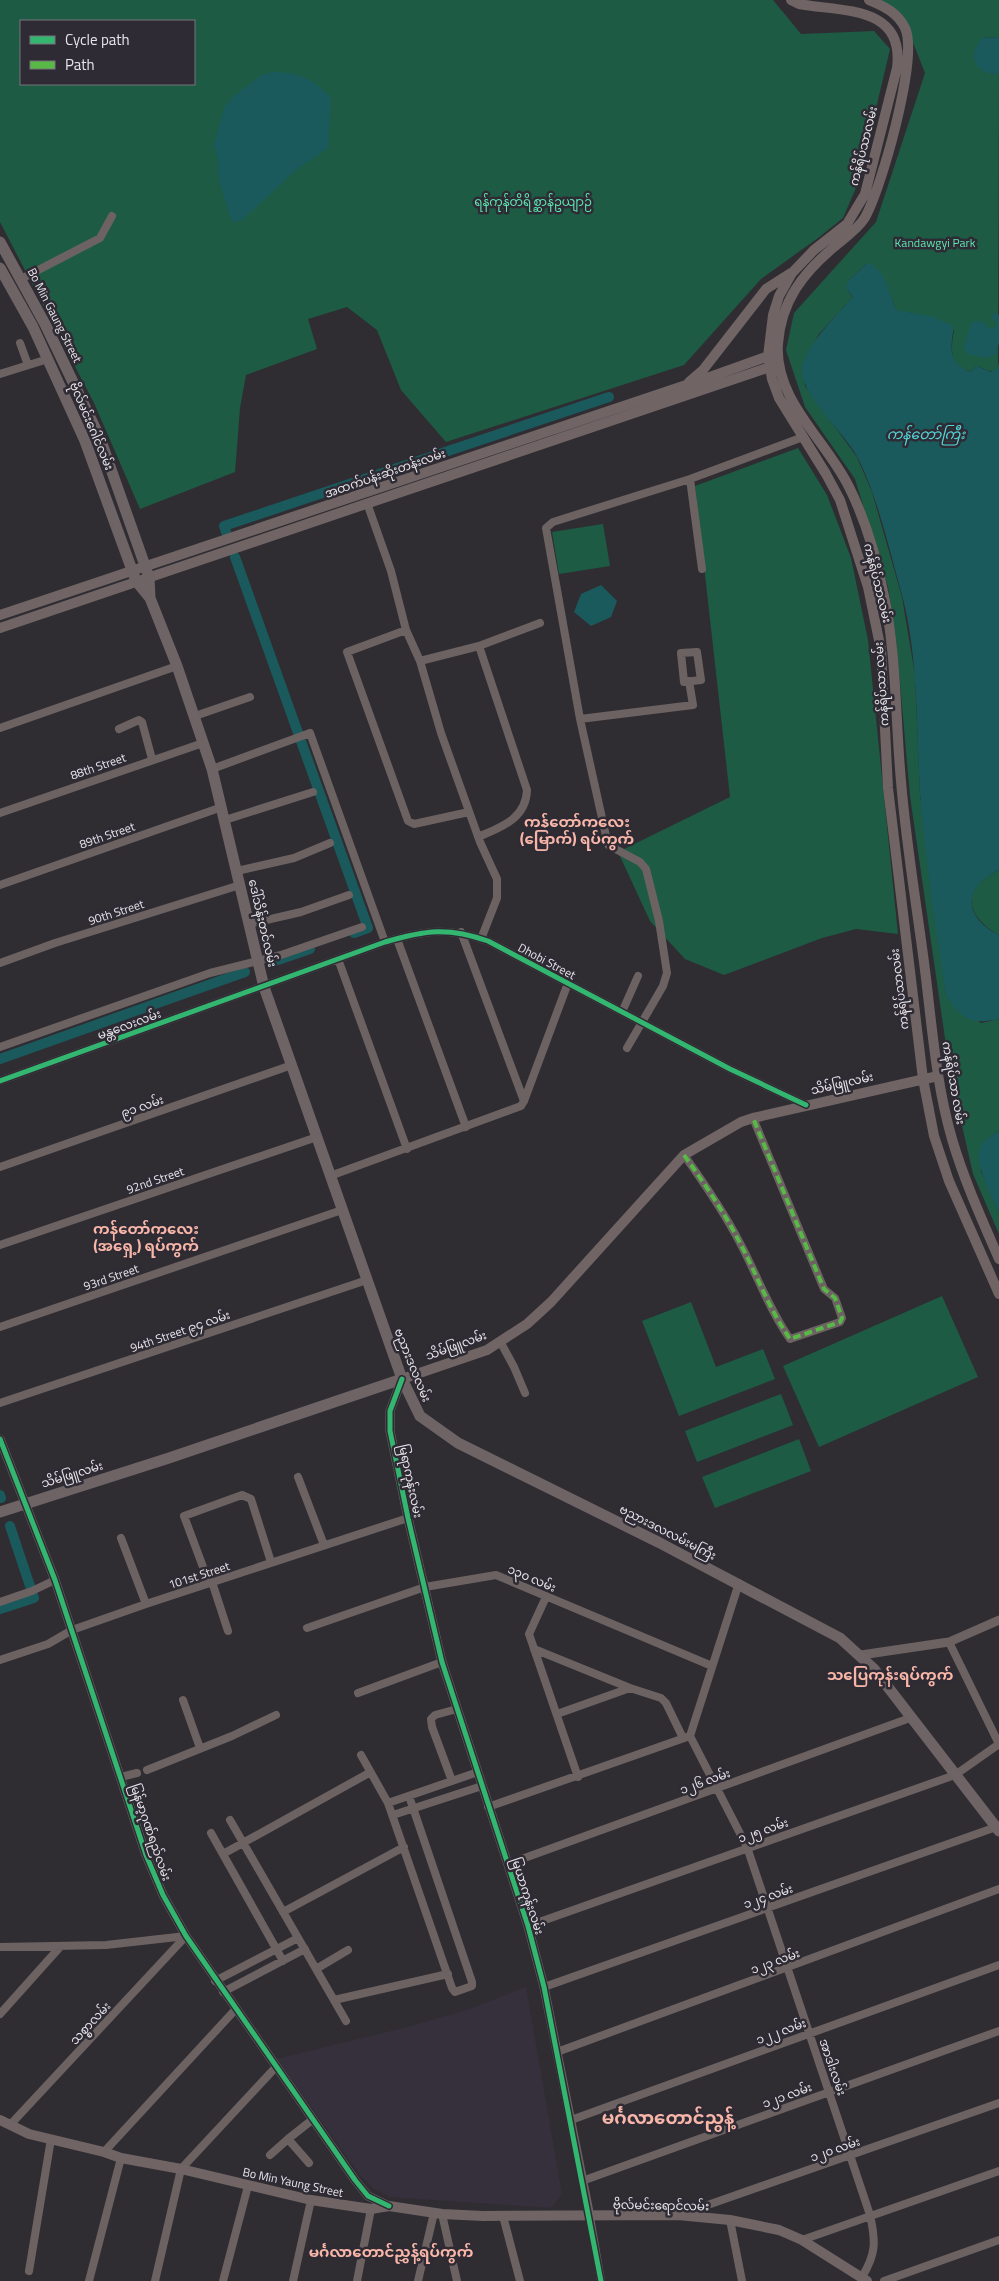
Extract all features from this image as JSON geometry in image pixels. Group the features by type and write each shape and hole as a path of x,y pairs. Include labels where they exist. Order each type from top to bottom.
{"main road":[{"name":"ကန်ရိပ်သာလမ်း","path":"791,0 799,4 859,11 873,16 893,35 899,51 897,68 864,194 847,224 814,250 792,273 779,296 773,315 773,354 779,398 840,500 852,531 874,609 881,650 888,788 923,1079 934,1136 949,1181 999,1294"},
{"path":"773,354 788,303 798,282 850,234 864,218 881,176 903,93 910,43 905,28 893,13 886,7 869,0"},
{"path":"883,24 893,13"},
{"name":"Bo Min Gaung Street","path":"0,242 56,345 100,438 147,572"},
{"path":"814,250 822,258"},
{"name":"ဗိုလ်မင်းဂေါင်လမ်း","path":"0,268 46,355 85,441 134,576 150,598"},
{"path":"686,385 704,370 766,289 792,273"},
{"path":"46,355 56,345"},
{"name":"အထက်ပန်းဆိုးတန်းလမ်း","path":"646,404 686,385 773,354"},
{"name":"အထက်ပန်းဆိုးတန်းလမ်း","path":"0,615 147,572 646,404 774,366"},
{"name":"ကန်ရိပ်သာ လမ်း","path":"774,366 789,395 836,463 851,490 869,540 883,590 896,690 901,785 938,1076 951,1137 999,1259"},
{"path":"147,572 150,598"},
{"name":"အထက်ပန်းဆိုးတန်းလမ်း","path":"0,628 134,576"},
{"name":"ဒေါ်သိန်းတင်လမ်း","path":"150,598 177,666 212,769 264,987 367,1280"},
{"path":"17,609 20,621"},
{"name":"သိမ်ဖြူလမ်း","path":"0,1512 25,1502 169,1458 487,1350 501,1343 527,1324 551,1302 684,1155 741,1122 753,1118 938,1076"},
{"name":"ဗညားဒလလမ်း","path":"367,1280 402,1379 420,1416 458,1443"},
{"name":"ဗညားဒလလမ်းမကြီး","path":"458,1443 825,1628 861,1655"},
{"path":"861,1655 998,1829"},
{"name":"Bo Min Yaung Street","path":"0,2120 29,2134 104,2152 121,2158 181,2169 311,2200 370,2209 389,2206 438,2214 590,2217"},
{"name":"ဗိုလ်မင်းရောင်လမ်း","path":"590,2217 678,2215 730,2220 779,2230 802,2240 864,2279"}],"street":[{"path":"21,279 100,238 112,216"},
{"path":"20,343 28,365"},
{"path":"0,374 28,365 46,355"},
{"path":"627,1048 640,1022 660,992 667,973 659,921 646,869 640,862 608,845 580,720 546,528 553,522 690,479 803,437"},
{"path":"690,479 702,569"},
{"path":"366,498 391,571 406,630 420,661 442,734 478,837 497,879 496,898 481,939"},
{"path":"420,661 479,646 540,623"},
{"path":"406,630 348,652 350,660 408,821 414,824 469,812"},
{"path":"478,837 505,825 516,817 524,808 527,790 479,646"},
{"path":"0,728 177,666"},
{"path":"580,720 693,705 689,681"},
{"path":"195,716 250,697"},
{"path":"120,729 139,720 142,722 152,759"},
{"path":"212,769 310,733 385,942"},
{"name":"88th Street","path":"0,813 203,743"},
{"path":"225,820 313,792"},
{"name":"89th Street","path":"0,885 222,806"},
{"path":"237,872 294,858 330,843"},
{"name":"90th Street","path":"0,963 55,943 240,885"},
{"path":"249,924 301,912 349,895"},
{"name":"မန္တလေးလမ်း","path":"0,1047 210,973 281,955 362,927"},
{"name":"Dhobi Street","path":"264,987 385,942 432,931 461,932 481,939 730,1069 806,1105"},
{"path":"461,932 522,1104"},
{"path":"397,939 466,1127"},
{"path":"338,959 407,1149"},
{"path":"622,1012 638,976"},
{"path":"330,1176 466,1127 522,1104 568,983"},
{"name":"မန္တလေးလမ်း","path":"0,1080 264,987"},
{"name":"၉၁ လမ်း","path":"0,1167 292,1065"},
{"path":"684,1155 715,1200 740,1242 779,1324 790,1339 840,1322 842,1318 835,1298 824,1289 753,1118"},
{"name":"92nd Street","path":"0,1245 317,1137"},
{"name":"93rd Street","path":"0,1327 342,1210"},
{"name":"94th Street ၉၄ လမ်း","path":"0,1403 367,1280"},
{"path":"501,1343 525,1393"},
{"name":"မြရာကုန်းလမ်း","path":"402,1379 390,1411 390,1431 424,1587"},
{"name":"မြန်မာ့ဂုဏ်ရည်လမ်း","path":"0,1438 55,1580 155,1878 186,1936 235,2010 354,2180 368,2196 389,2206"},
{"path":"298,1477 324,1545"},
{"path":"228,1631 184,1516 242,1495 251,1499 271,1562"},
{"name":"101st Street","path":"0,1660 48,1644 72,1630 146,1604 408,1518"},
{"path":"121,1538 146,1604"},
{"name":"၁၃၀ လမ်း","path":"307,1628 424,1587 496,1575 712,1666"},
{"path":"0,1602 32,1592 55,1580"},
{"path":"488,1807 578,1777 686,1737 739,1583"},
{"name":"မြယာကုန်းလမ်း","path":"424,1587 442,1662 528,1926 558,2052 590,2217"},
{"path":"546,1597 529,1634 578,1777"},
{"path":"861,1655 949,1642 999,1620"},
{"path":"949,1642 999,1744"},
{"name":"အာဒါးလမ်း","path":"534,1649 630,1688 661,1698 666,1703 686,1737 747,1847 870,2215 874,2249 873,2258 864,2279"},
{"path":"358,1693 442,1662"},
{"path":"557,1714 630,1688"},
{"path":"183,1700 200,1748"},
{"path":"452,1781 432,1727 431,1719 435,1714 457,1709"},
{"path":"147,1770 276,1715"},
{"name":"၁၂၆ လမ်း","path":"508,1864 910,1718"},
{"name":"၁၂၅ လမ်း","path":"528,1926 955,1775 999,1744"},
{"path":"361,1755 393,1815 455,1992 472,1986 408,1796"},
{"path":"388,1803 478,1772"},
{"path":"121,1777 137,1773"},
{"path":"223,1854 369,1773"},
{"path":"393,1815 482,1786"},
{"path":"230,1820 346,2021"},
{"name":"၁၂၄ လမ်း","path":"544,1987 998,1829"},
{"path":"211,1833 283,1961"},
{"path":"283,1912 404,1847"},
{"name":"၁၂၃ လမ်း","path":"558,2052 999,1889"},
{"path":"0,1947 106,1945 186,1936"},
{"name":"သစ္စာလမ်း","path":"10,2125 186,1936"},
{"path":"215,1980 298,1938"},
{"path":"0,2014 60,1947"},
{"path":"223,1992 305,1949"},
{"path":"316,1969 348,1950"},
{"name":"၁၂၂ လမ်း","path":"571,2120 999,1964"},
{"path":"334,2000 448,1974"},
{"path":"104,2152 235,2010"},
{"name":"၁၂၁ လမ်း","path":"582,2181 999,2031"},
{"path":"155,2281 181,2169 275,2068"},
{"name":"၁၂၀ လမ်း","path":"678,2215 999,2103"},
{"path":"270,2155 312,2120"},
{"path":"29,2272 51,2139"},
{"path":"288,2139 309,2163"},
{"path":"89,2281 121,2158"},
{"path":"802,2240 999,2171"},
{"path":"223,2281 248,2186"},
{"path":"293,2281 311,2200"},
{"path":"356,2281 370,2209"},
{"path":"418,2281 438,2214"},
{"path":"438,2214 457,2281"},
{"path":"503,2216 520,2281"},
{"path":"590,2217 601,2281"},
{"path":"730,2220 742,2281"},
{"path":"884,2281 999,2240"}],"shaded area":[{"path":"526,1987 562,2194 551,2208 390,2197 374,2189 360,2175 277,2059 415,2025 467,2010"}],"green space":[{"name":"ရန်ကုန်တိရိစ္ဆာန်ဥယျာဉ်","path":"0,0 773,0 801,34 874,31 890,49 863,164 855,190 843,218 761,279 684,365 446,442 401,390 377,330 347,307 308,319 317,349 246,375 240,408 235,472 140,509 94,403 0,222"},
{"name":"Kandawgyi Park","path":"879,0 999,0 999,37 982,38 991,74 999,74 998,367 993,372 976,366 971,372 959,367 952,355 954,330 912,313 896,311 892,300 867,263 848,281 848,291 853,297 819,334 805,360 802,372 805,386 857,457 872,492 902,597 915,675 920,795 946,995 981,1023 999,1019 999,1131 986,1140 981,1171 999,1213 999,1234 973,1174 950,1073 910,796 896,638 888,587 855,479 805,407 786,350 794,313 876,222 925,73 905,22"},
{"path":"798,448 827,495 851,558 868,640 898,934 856,929 822,938 724,975 685,959 650,921 618,852 730,797 695,486"},
{"path":"603,524 610,566 559,574 552,532"},
{"path":"999,870 999,935 979,919 974,911 972,902 973,893 978,885"},
{"path":"942,1296 978,1377 819,1447 783,1366"},
{"path":"691,1302 716,1367 763,1349 775,1379 679,1416 642,1321"},
{"path":"781,1394 793,1425 697,1462 685,1431"},
{"path":"799,1439 811,1471 715,1508 702,1477"}],"water":[{"path":"999,37 999,74 984,71 979,68 974,58 977,45 982,38"},
{"path":"275,72 306,78 331,98 328,148 296,170 241,221 232,222 219,180 218,160 214,145 224,108 234,96 263,74"},
{"name":"ကန်တော်ကြီး","path":"867,263 879,270 883,276 896,310 930,316 952,325 952,352 957,364 961,367 971,372 976,366 992,372 998,367 999,362 999,870 978,885 973,893 972,902 973,911 979,920 987,928 999,935 999,1019 989,1021 974,1020 962,1015 946,995 922,818 916,693 911,644 902,595 883,525 872,491 858,458 810,394 802,374 803,364 813,344 853,297 846,288 848,281"},
{"path":"994,313 999,315 999,343 996,354 987,358 967,354 964,347 972,322 980,321 991,329 997,323 991,317"},
{"path":"601,585 617,601 611,617 591,626 574,612 581,594"},
{"path":"999,1131 999,1213 984,1180 979,1153 985,1141"}],"waterway":[{"path":"226,532 224,526 609,397"},
{"path":"235,557 368,928 354,933"},
{"path":"272,962 310,949"},
{"path":"0,1059 245,972"},
{"path":"0,1609 34,1598 10,1526"}],"marked path":[{"path":"684,1155 727,1220 776,1316 790,1339 840,1322 842,1318 835,1298 824,1289 753,1118"}],"cycle path":[{"path":"0,1081 385,942 425,933 449,932 488,941 730,1069 806,1105"},
{"path":"402,1379 390,1411 390,1431 408,1518 442,1662 528,1926 544,1987 601,2281"},
{"path":"0,1439 55,1580 146,1855 163,1895 186,1936 355,2180 368,2196 389,2206"}],"district":[{"name":"ကန်တော်ကလေး (မြောက်) ရပ်ကွက်","path":"577,830"},
{"name":"ကန်တော်ကလေး (အရှေ့) ရပ်ကွက်","path":"146,1236"},
{"name":"သပြေကုန်းရပ်ကွက်","path":"890,1674"},
{"name":"မင်္ဂလာ‌တောင်ညွန့်","path":"668,2117"},
{"name":"မင်္ဂလာတောင်ညွှန့်ရပ်ကွက်","path":"391,2251"}]}
